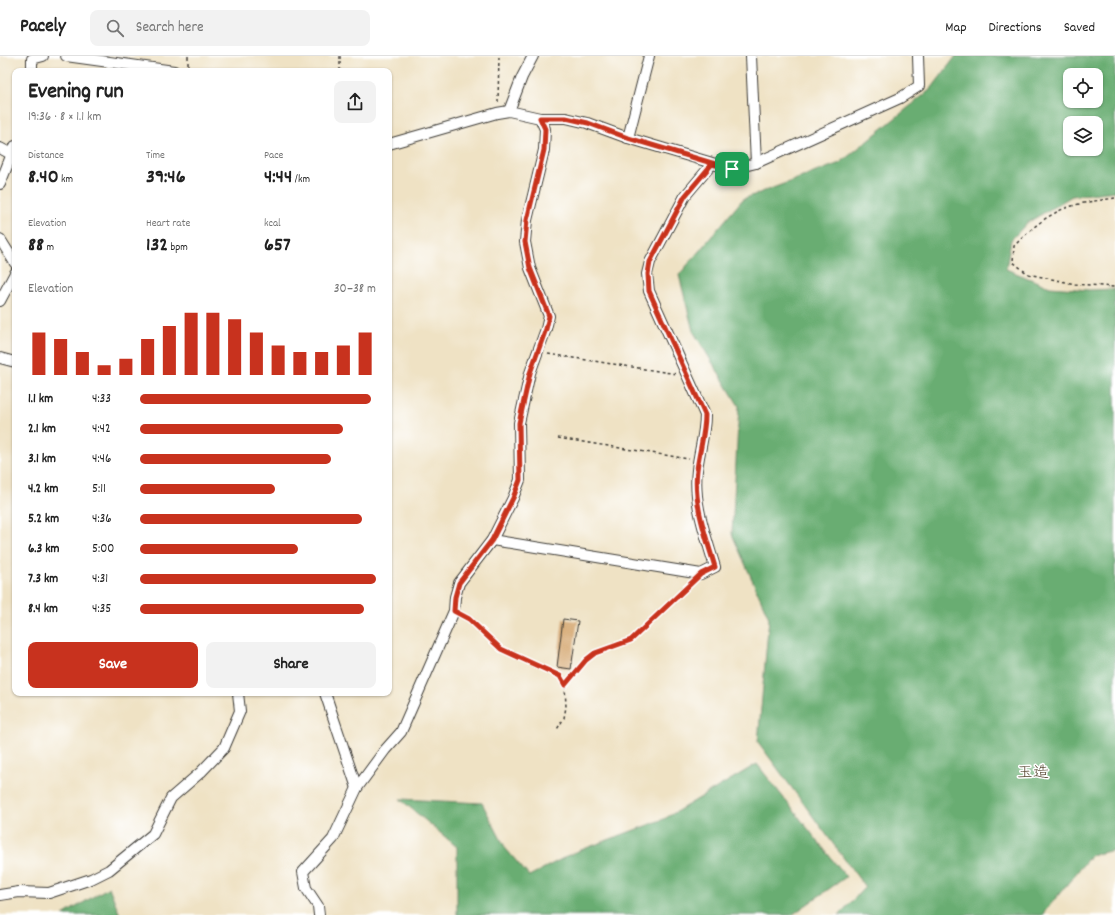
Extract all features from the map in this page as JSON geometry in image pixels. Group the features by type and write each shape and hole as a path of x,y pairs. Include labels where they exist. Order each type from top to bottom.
{"street":[{"path":"32,68 32,59 43,56"},
{"path":"66,56 152,68"},
{"path":"509,111 522,77 533,56"},
{"path":"628,138 649,56"},
{"path":"751,56 756,162"},
{"path":"492,540 701,574 715,567 700,516 697,472 705,428 705,415 649,291 648,274 650,262 685,196 712,164 732,169 756,162 900,98 919,86 918,56"},
{"path":"392,143 509,111 540,118 566,118 588,123 628,138 732,169"},
{"path":"319,915 318,906 306,888 303,872 333,839 357,788 385,750 401,732 454,611 455,597 459,583 492,540 513,498 520,480 519,423 530,373 546,329 549,316 530,268 525,242 527,220 544,150 545,129 540,118"},
{"path":"0,148 12,150"},
{"path":"0,184 12,153"},
{"path":"0,239 12,257"},
{"path":"0,300 12,278"},
{"path":"0,358 12,361"},
{"path":"0,895 19,892 48,893 91,879 109,870 153,834 171,798 201,772 224,748 240,711 238,696"},
{"path":"326,696 357,788"}],"path":[{"path":"188,56 188,68"},
{"path":"340,56 340,68"},
{"path":"498,113 499,56"},
{"path":"1115,198 1079,204 1055,212 1032,229 1014,246 1013,262 1028,274 1075,284 1115,287"},
{"path":"538,352 687,376"},
{"path":"558,438 699,461"},
{"path":"565,685 586,660 595,653 631,640 701,574"},
{"path":"454,611 469,619 501,649 560,676 565,685 564,718 556,731"}],"green space":[{"path":"956,56 1115,56 1115,191 1072,196 1027,223 1011,240 1006,269 1050,287 1089,290 1115,289 1115,850 1091,855 1042,915 839,915 865,887 758,742 769,618 732,534 739,406 693,331 679,275 743,199 840,163 931,89"},
{"path":"757,764 846,877 792,915 457,915 457,847 400,799 482,803 506,849 529,876 573,853 664,819"},
{"path":"109,887 120,915 63,915"}],"building":[{"path":"563,619 578,621 571,669 557,667"}],"district":[{"name":"玉造","path":"1033,771"}],"route":[{"path":"540,118 566,118 588,123 628,138 732,169 712,164 685,196 650,262 648,274 649,291 705,415 705,428 697,472 700,516 715,567 701,574 631,640 595,653 586,660 565,685 560,676 530,664 501,649 469,619 454,611 455,597 459,583 465,573 492,540 513,498 520,480 519,423 530,373 543,340 549,316 530,268 525,242 527,220 544,150 545,129 540,118"}]}
